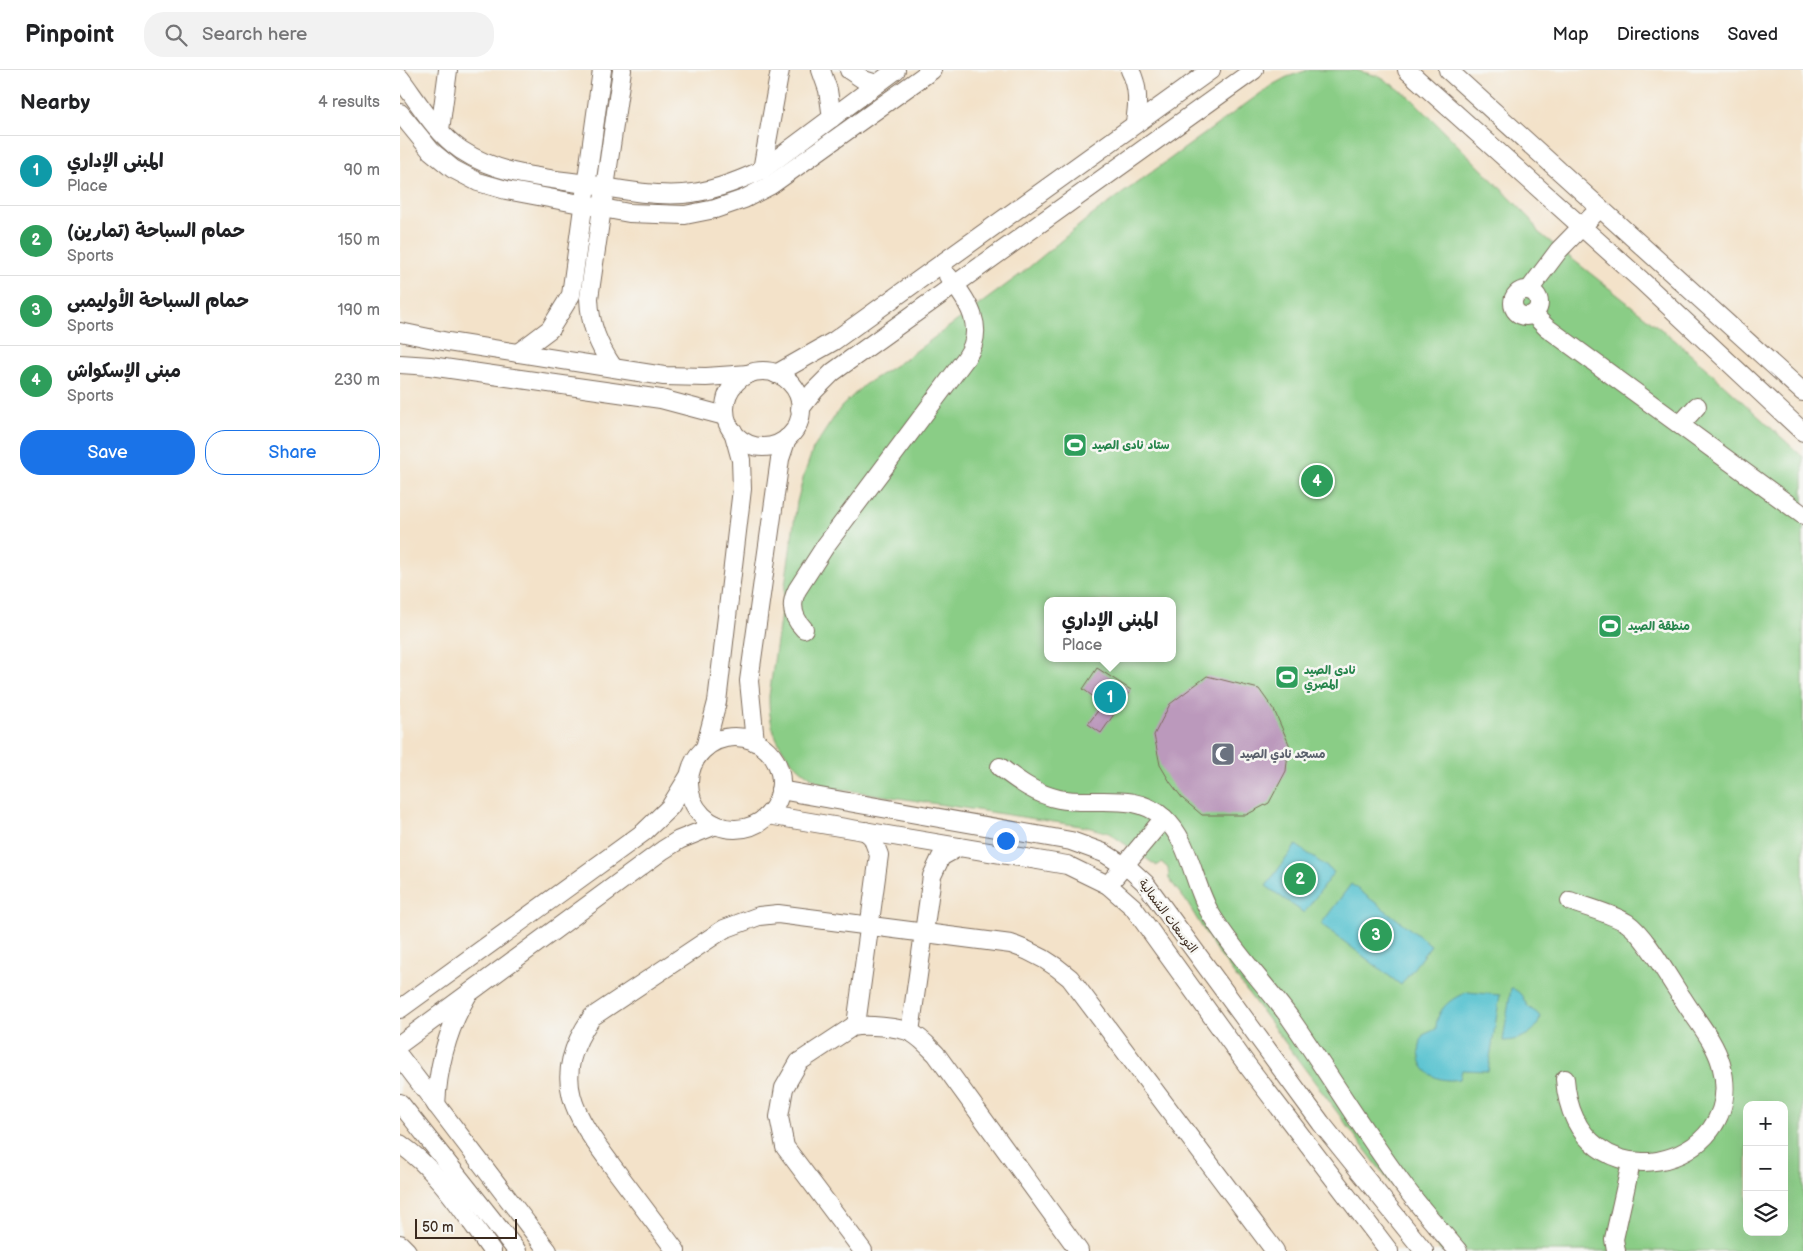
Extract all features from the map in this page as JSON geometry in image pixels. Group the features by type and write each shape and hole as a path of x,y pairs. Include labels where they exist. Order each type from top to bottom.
{"street":[{"path":"440,130 448,70"},
{"path":"518,353 550,328 571,295 602,70"},
{"path":"613,367 602,352 590,316 589,298 622,70"},
{"path":"762,170 780,70"},
{"path":"849,70 864,80 876,84"},
{"path":"400,78 440,130 460,150 483,164 510,172 605,187 656,194 684,194 711,190 737,182 762,170 896,70"},
{"path":"400,113 431,151 453,169 478,182 506,190 629,213 685,215 715,209 744,199 771,185 932,70"},
{"path":"1130,70 1134,77 1138,100 1136,122"},
{"path":"776,374 834,341 940,266 1136,122 1211,70"},
{"path":"800,409 814,391 833,372 1254,70"},
{"path":"1407,70 1583,228 1803,432"},
{"path":"1448,70 1803,392"},
{"path":"827,72 832,118"},
{"path":"1533,293 1560,250 1600,208"},
{"path":"804,629 798,624 793,610 794,596 797,590 942,377 972,349 977,335 973,316 955,284 940,266"},
{"path":"1524,289 1533,293 1538,308 1533,314 1523,316 1513,307 1516,294 1524,289"},
{"path":"1533,314 1546,327 1803,515"},
{"path":"400,332 440,341 664,376 706,377 767,371 776,374 794,387 800,409 799,420 787,438 780,459 752,648 749,681 755,742"},
{"path":"400,364 430,366 661,399 729,424 743,441 752,445 776,444 787,438"},
{"path":"400,1009 644,832 670,807 689,776 695,761 705,748 717,702 742,489 741,460 729,424 726,400 732,386 749,374"},
{"path":"1680,425 1697,406"},
{"path":"689,776 692,799 698,810 716,825 727,828 743,828 759,822 768,816 778,800 781,780 776,762 764,747 745,739 724,739 705,748"},
{"path":"1000,767 1027,787 1049,796 1069,800 1116,801 1146,806 1164,818 1176,831 1212,916 1289,1018 1407,1190 1458,1251"},
{"name":"التوسعات الشمالية","path":"780,790 1052,837 1087,846 1123,865 1145,882 1321,1122 1392,1208 1424,1251"},
{"path":"768,816 1066,865 1108,885 1133,907 1247,1065 1389,1251"},
{"path":"1108,885 1164,818"},
{"path":"400,1044 663,850 679,840 716,825"},
{"path":"856,1025 879,855 872,837 865,831"},
{"path":"910,1032 923,933 935,866 941,857 959,847"},
{"path":"1566,1079 1569,1104 1581,1128 1598,1147 1608,1154 1631,1162 1654,1161 1677,1155 1698,1143 1715,1126 1723,1103 1722,1066 1712,1043 1634,930 1622,920 1570,901"},
{"path":"676,1251 578,1117 572,1101 570,1066 577,1041 592,1017 724,929 741,921 778,914 1011,944 1043,957 1070,978 1275,1251"},
{"path":"436,1105 439,1071 447,1038 470,992"},
{"path":"863,1251 785,1147 779,1117 784,1088 799,1062 856,1025 910,1032 936,1054 1079,1251"},
{"path":"400,1057 548,1251"},
{"path":"400,1103 407,1118 517,1251"},
{"path":"400,1144 420,1158 445,1187 492,1251"},
{"path":"1616,1251 1614,1239 1631,1162"},
{"path":"1370,1225 1392,1208"},
{"path":"400,1244 407,1251"}],"green space":[{"name":"نادى الصيد المصري","path":"1308,70 1355,70 1378,76 1411,98 1531,219 1538,232 1676,341 1803,457 1803,1251 1441,1251 1216,950 1186,901 1169,879 1168,868 1161,862 1157,866 1109,833 1087,827 827,787 802,770 783,750 772,726 769,696 797,502 813,449 841,407 864,385 905,359 1021,274 1087,219 1272,85 1287,77"}],"water":[{"path":"1296,845 1334,872 1304,913 1266,886"},
{"path":"1351,884 1431,945 1401,985 1321,924"},
{"path":"1511,988 1521,995 1528,1006 1540,1017 1531,1032 1521,1038 1503,1041"},
{"path":"1468,992 1500,995 1488,1071 1462,1070 1460,1079 1440,1079 1426,1070 1422,1063 1419,1055 1423,1035 1436,1029 1438,1016 1450,1001"}],"building":[{"path":"1097,668 1131,690 1101,733 1088,724 1103,704 1083,689"},
{"name":"مسجد نادي الصيد","path":"1207,676 1259,689 1274,710 1289,744 1286,771 1269,803 1246,815 1202,815 1183,799 1160,765 1154,735 1170,704"}],"place":[{"name":"ستاد نادى الصيد","path":"1075,445"},
{"name":"مبنى الإسكواش","path":"1317,481"},
{"name":"منطقة الصيد","path":"1610,626"},
{"name":"نادى الصيد المصري","path":"1287,677"},
{"name":"المبنى الإداري","path":"1110,697"},
{"name":"مسجد نادي الصيد","path":"1223,754"},
{"name":"حمام السباحة (تمارين)","path":"1300,879"},
{"name":"حمام السباحة الأوليمبى","path":"1376,935"}]}
